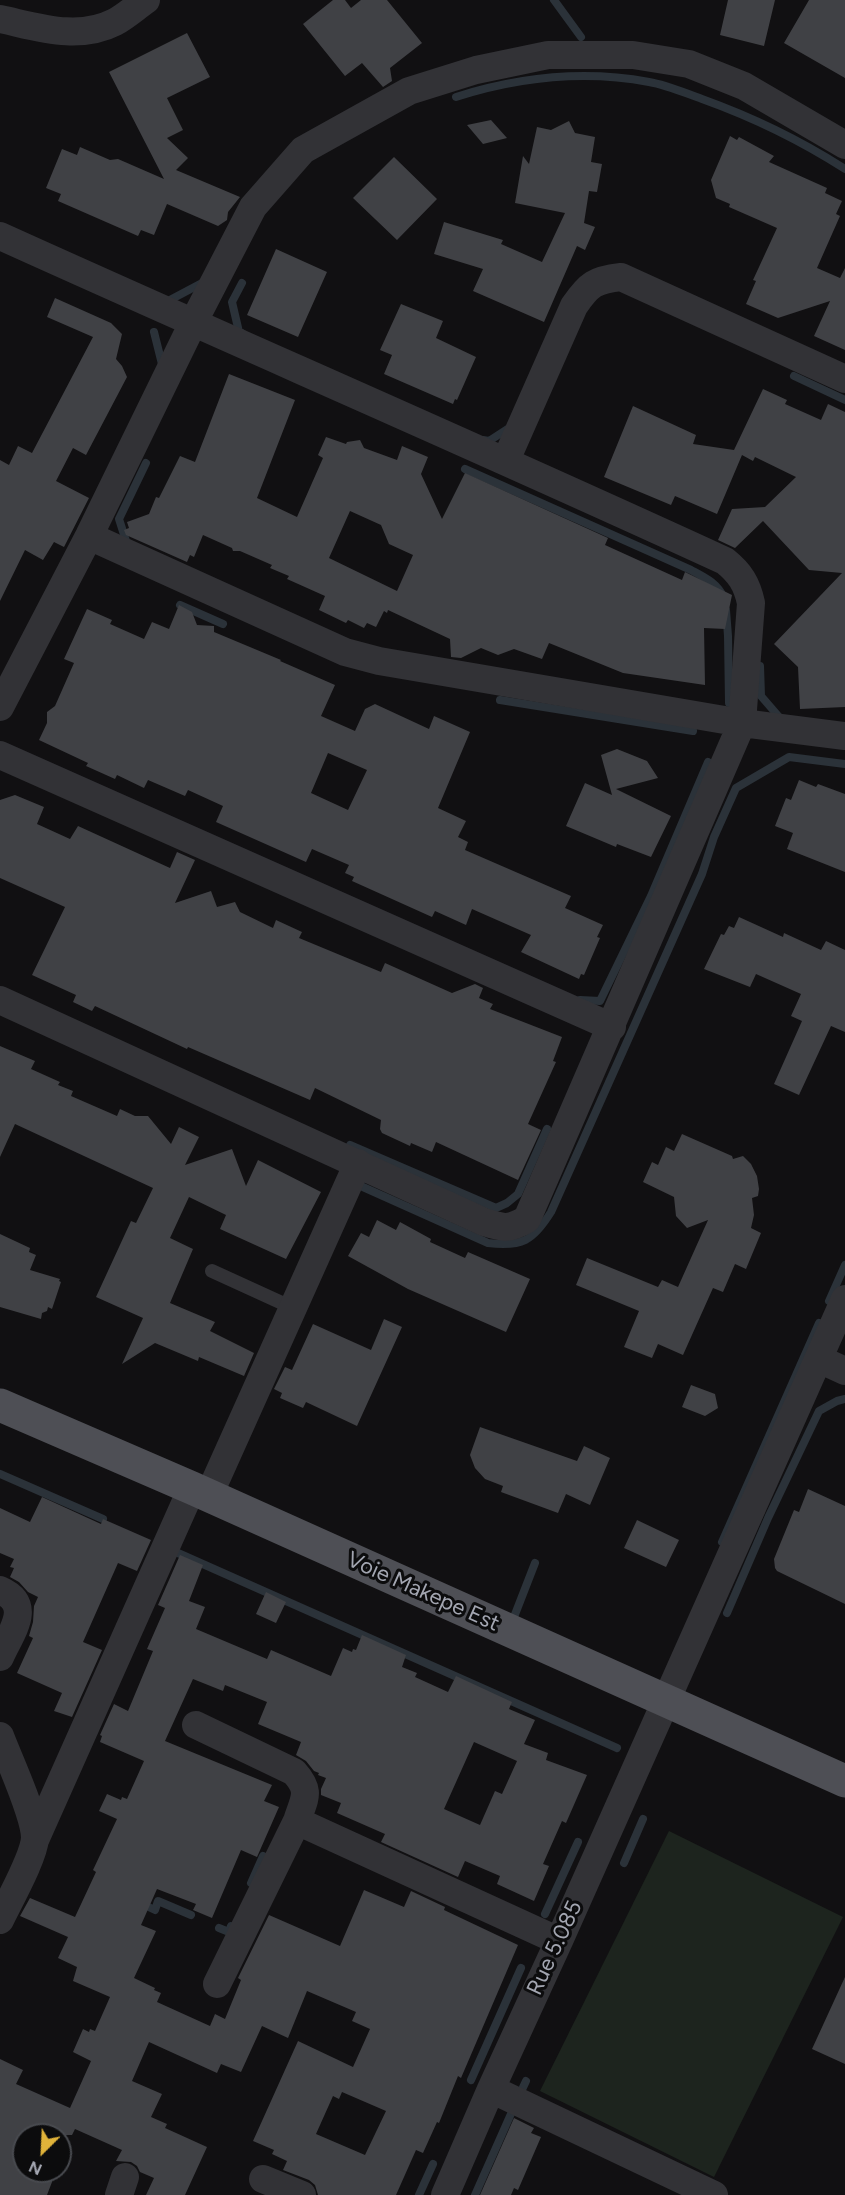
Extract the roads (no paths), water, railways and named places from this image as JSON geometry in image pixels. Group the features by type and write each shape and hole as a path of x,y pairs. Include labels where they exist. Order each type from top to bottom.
{"main road":[{"name":"Voie Makepe Est","path":"0,1405 201,1492 845,1781"}],"street":[{"path":"0,19 61,32 90,31 115,22 146,0"},
{"path":"0,707 89,536 193,323 253,207 303,150 409,91 476,69 548,55 633,55 689,64 744,86 845,145"},
{"path":"0,236 506,460 725,561 738,571 747,586 751,603 742,723 527,1219 516,1226 504,1228 484,1222 0,1000"},
{"path":"506,460 574,306 586,289 600,279 621,277 845,379"},
{"path":"89,536 345,652 379,661 742,723 845,736"},
{"path":"0,754 612,1027"},
{"path":"0,1920 31,1854 35,1840 201,1492 293,1308 358,1163"},
{"name":"Rue 5.085","path":"445,2195 490,2089 559,1941 845,1299"},
{"path":"819,1359 845,1371"},
{"path":"0,1590 16,1600 19,1607 18,1616 0,1657"},
{"path":"196,1725 294,1772 303,1782 306,1794 297,1821 217,1984"},
{"path":"0,1736 33,1824 35,1840"},
{"path":"297,1821 559,1941"},
{"path":"490,2089 714,2195"},
{"path":"263,2179 302,2195"}],"lane":[{"path":"212,1271 293,1308"}],"waterway":[{"path":"554,0 581,37"},
{"path":"456,97 528,80 576,76 625,78 649,82 683,92 757,121 811,148 845,169"},
{"path":"165,300 168,301 202,283"},
{"path":"242,283 232,302 239,332 242,333"},
{"path":"154,332 162,364"},
{"path":"794,376 845,400"},
{"path":"483,440 489,441 509,428"},
{"path":"127,544 119,519 146,463"},
{"path":"465,469 691,570 706,578 724,598"},
{"path":"180,605 223,624"},
{"path":"726,610 729,703"},
{"path":"760,666 761,696 783,719"},
{"path":"500,700 693,731"},
{"path":"354,1183 488,1243 518,1243 532,1236 551,1212 702,874 714,837 736,788 789,757 845,764"},
{"path":"580,1000 600,1001 651,896 708,762"},
{"path":"350,1145 496,1208 518,1194 547,1129"},
{"path":"829,1301 845,1265"},
{"path":"722,1542 819,1323"},
{"path":"727,1613 768,1518 819,1411 845,1399"},
{"path":"0,1474 103,1519"},
{"path":"169,1549 617,1748"},
{"path":"514,1617 535,1563"},
{"path":"624,1863 643,1819"},
{"path":"545,1914 578,1842"},
{"path":"251,1883 263,1856"},
{"path":"140,1903 155,1910 158,1901 191,1915"},
{"path":"219,1928 229,1932 231,1926"},
{"path":"471,2080 521,1968"},
{"path":"519,2096 526,2081"},
{"path":"475,2195 514,2107"},
{"path":"419,2195 433,2164"}]}
